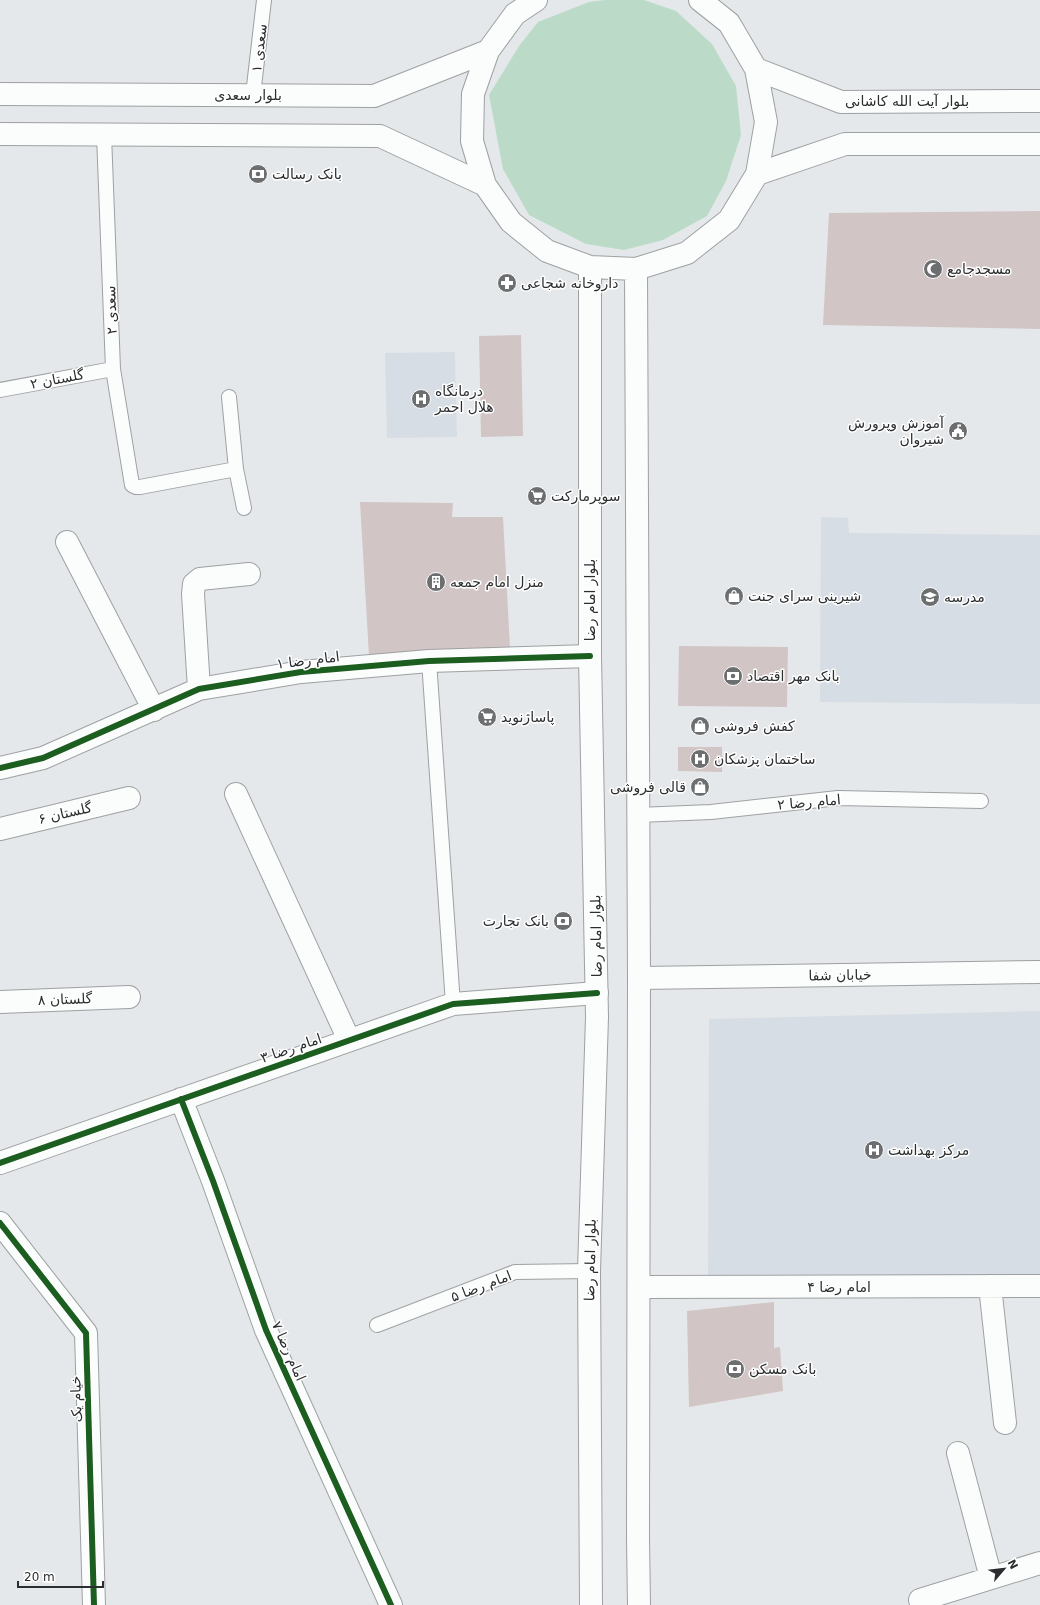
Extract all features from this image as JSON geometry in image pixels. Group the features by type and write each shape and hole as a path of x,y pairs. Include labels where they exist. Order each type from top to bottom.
{"street":[{"path":"536,0 515,14 488,51 473,94 472,141 485,185 511,222 547,251 590,266 636,268 687,253 729,220 757,174 766,122 756,69 729,23 700,0"},
{"name":"بلوار سعدی","path":"0,94 374,96 488,51"},
{"name":"بلوار آیت الله کاشانی","path":"756,69 841,102 1040,101"},
{"path":"0,134 380,136 485,185"},
{"path":"757,174 846,144 1040,144"},
{"name":"بلوار امام رضا","path":"590,266 590,656 597,993 589,1271 591,1605"},
{"path":"636,268 639,978 639,1605"},
{"path":"67,542 154,710"},
{"path":"199,689 193,594 194,584 200,579 249,574"},
{"name":"امام رضا ۱","path":"0,768 43,758 199,689 301,672 429,661 590,656"},
{"path":"236,794 349,1040"},
{"name":"گلستان ۶","path":"0,829 129,798"},
{"name":"خیابان شفا","path":"639,978 1040,972"},
{"name":"امام رضا ۳","path":"0,1163 453,1004 597,993"},
{"name":"گلستان ۸","path":"0,1002 129,997"},
{"name":"امام رضا ۷","path":"181,1099 213,1181 266,1330 391,1605"},
{"name":"خیام یک","path":"0,1223 86,1333 94,1605"},
{"path":"990,1286 1005,1423"},
{"name":"امام رضا ۴","path":"639,1287 1040,1286"},
{"path":"958,1453 991,1578"},
{"path":"920,1600 1040,1563"}],"lane":[{"name":"سعدی ۱","path":"253,95 264,0"},
{"name":"سعدی ۲","path":"104,135 113,369 132,485 140,487 236,469"},
{"name":"گلستان ۲","path":"0,390 113,369"},
{"path":"229,397 236,469 244,508"},
{"path":"429,661 453,1004"},
{"name":"امام رضا ۲","path":"638,815 711,812 838,798 981,801"},
{"name":"امام رضا ۵","path":"377,1325 515,1272 589,1271"}],"shaded area":[{"name":"درمانگاه هلال احمر","path":"455,352 457,437 387,438 385,353"},
{"name":"مدرسه","path":"821,517 848,518 849,533 1040,535 1040,704 820,702"},
{"name":"مرکز بهداشت","path":"1040,1011 1040,1282 708,1283 709,1019"}],"green space":[{"path":"605,0 644,0 676,11 712,44 736,86 741,135 726,181 707,216 663,240 624,250 586,244 529,215 503,169 489,95 519,46 538,22 589,2"}],"building":[{"name":"مسجدجامع","path":"1040,211 1040,329 823,325 829,213"},
{"path":"521,335 523,436 481,437 479,336"},
{"name":"منزل امام جمعه","path":"360,502 453,503 452,517 503,517 510,648 369,656"},
{"name":"بانک مهر اقتصاد","path":"679,646 788,647 787,707 678,706"},
{"name":"ساختمان پزشکان","path":"678,747 722,747 722,772 678,771"},
{"name":"بانک مسکن","path":"774,1302 774,1348 780,1347 783,1391 689,1407 687,1311"}],"cycle path":[{"path":"0,768 43,758 199,689 301,672 429,661 590,656"},
{"path":"0,1163 453,1004 597,993"},
{"path":"181,1099 213,1181 266,1330 391,1605"},
{"path":"0,1223 86,1333 94,1605"}],"place":[{"name":"بانک رسالت","path":"258,174"},
{"name":"مسجدجامع","path":"933,269"},
{"name":"داروخانه شجاعی","path":"507,283"},
{"name":"درمانگاه هلال احمر","path":"421,399"},
{"name":"آموزش وپرورش شیروان","path":"958,431"},
{"name":"سوپرمارکت","path":"537,496"},
{"name":"منزل امام جمعه","path":"436,582"},
{"name":"شیرینی سرای جنت","path":"734,596"},
{"name":"مدرسه","path":"930,597"},
{"name":"بانک مهر اقتصاد","path":"733,676"},
{"name":"پاساژنوید","path":"487,717"},
{"name":"کفش فروشی","path":"700,726"},
{"name":"ساختمان پزشکان","path":"700,759"},
{"name":"قالی فروشی","path":"700,787"},
{"name":"بانک تجارت","path":"563,921"},
{"name":"مرکز بهداشت","path":"874,1150"},
{"name":"بانک مسکن","path":"735,1369"}]}
